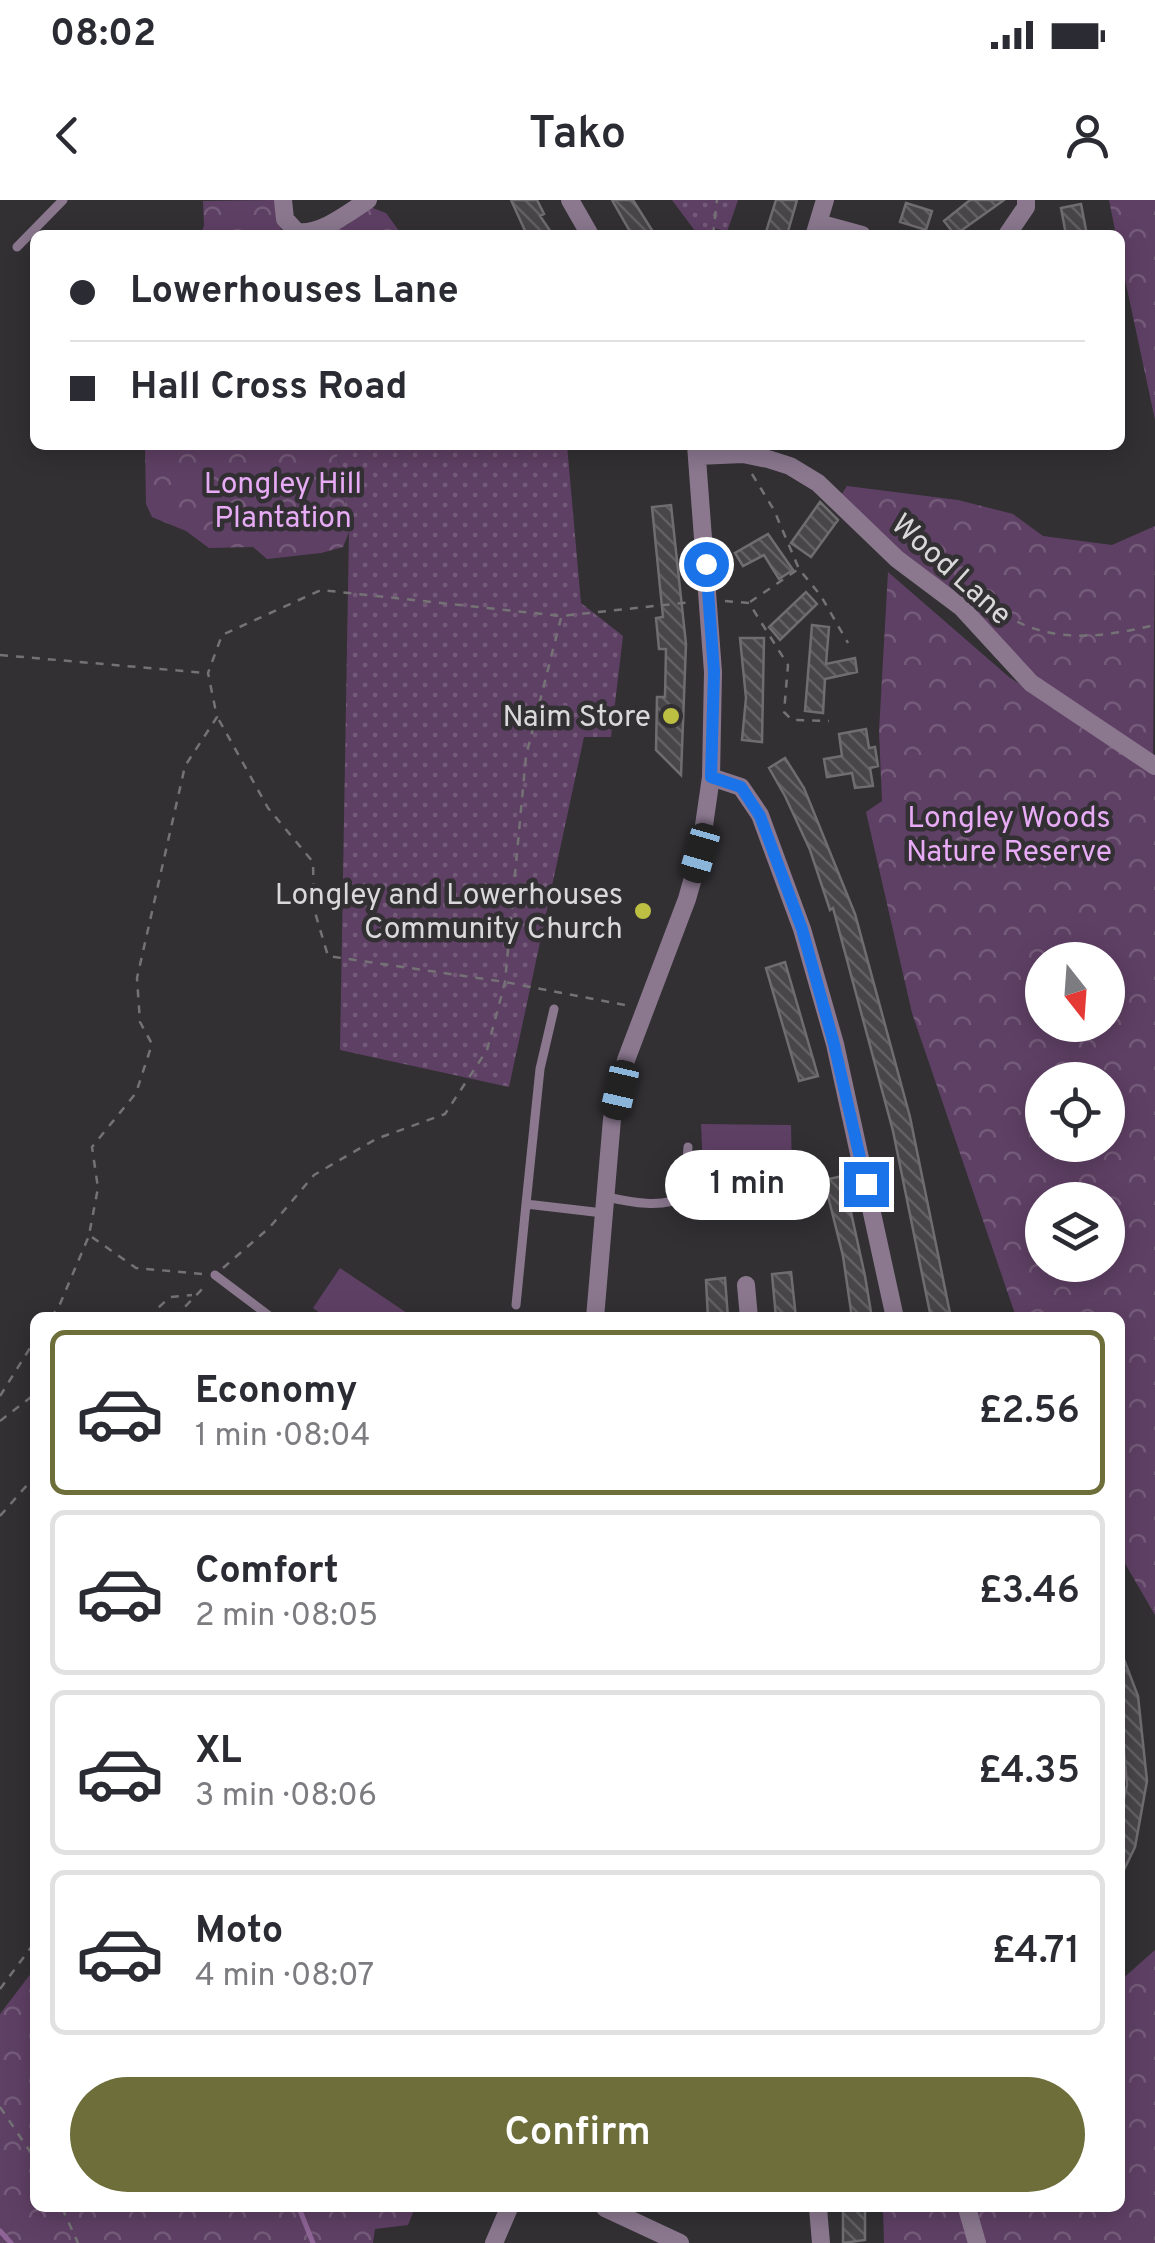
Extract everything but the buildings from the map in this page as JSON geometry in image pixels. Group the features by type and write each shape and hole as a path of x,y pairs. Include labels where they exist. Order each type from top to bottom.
{"street":[{"path":"283,200 285,218 295,230"},
{"path":"314,230 368,200"},
{"path":"816,229 825,200"},
{"path":"1011,230 1026,208 1026,200"},
{"path":"572,201 587,230"},
{"path":"596,1312 612,1120 626,1060 700,853 711,777 714,672 696,451"},
{"name":"Wood Lane","path":"696,451 743,454 790,466 818,483 898,559 961,607 1030,683 1155,766"},
{"path":"711,777 741,787 760,816 802,929 834,1044 895,1312"},
{"path":"746,1285 748,1312"},
{"path":"494,2243 506,2212"},
{"path":"614,2212 680,2243"},
{"path":"818,2212 820,2243"},
{"path":"968,2212 977,2243"}],"lane":[{"path":"33,230 63,200"},
{"path":"16,247 30,233"},
{"path":"516,1305 540,1069 554,1010"},
{"path":"526,1204 606,1205 680,1200 684,1196 688,1147"},
{"path":"215,1275 264,1312"}],"path":[{"path":"714,230 717,200"},
{"path":"743,454 774,510 799,569 848,643"},
{"path":"646,1009 505,982 328,956 314,909 312,862 268,808 217,717 208,673 222,635 321,590 562,616 710,600 749,603 799,569"},
{"path":"961,607 969,587 1014,620 1064,637 1115,634 1155,625"},
{"path":"749,603 788,665 784,712 792,720 829,721"},
{"path":"180,1312 272,1225 314,1175 376,1139 445,1114 487,1050 505,982 526,756 562,616"},
{"path":"0,655 208,673"},
{"path":"54,1312 90,1235 98,1188 92,1147 136,1093 152,1044 140,1022 137,978 185,766 217,717"},
{"path":"90,1235 136,1268 215,1275"},
{"path":"154,1312 170,1297 196,1294"},
{"path":"0,1396 30,1348"},
{"path":"0,1420 30,1398"},
{"path":"0,1516 30,1482"},
{"path":"0,1989 30,1949"},
{"path":"0,2106 30,2151"},
{"path":"64,2212 78,2243"}],"green space":[{"path":"276,200 281,230 202,230 203,201"},
{"path":"672,200 738,200 728,230 694,230"},
{"path":"1109,200 1155,200 1155,420 1125,279 1125,230 1115,230"},
{"path":"370,207 386,213 398,230 335,230"},
{"name":"Longley Hill Plantation","path":"145,450 337,450 349,532 343,547 267,559 253,547 209,548 186,531 152,517 146,504"},
{"path":"337,450 567,450 581,603 623,636 611,737 584,737 509,1087 340,1050 349,532"},
{"path":"847,486 958,500 1013,514 1043,536 1112,545 1155,526 1153,756 1026,672 836,503"},
{"name":"Longley Woods Nature Reserve","path":"888,572 1009,677 1155,772 1155,1615 1125,1564 1125,1312 1014,1312 912,1013 866,812 882,801 879,731"},
{"path":"701,1124 791,1125 793,1213 705,1216"},
{"path":"340,1268 406,1312 318,1312 313,1308"},
{"path":"1155,1950 1155,2243 884,2243 883,2212 1125,2212 1125,1977"},
{"path":"30,1975 30,2212 413,2212 408,2225 375,2229 373,2243 0,2243 0,2014"}],"waterway":[{"path":"301,2212 313,2243"},
{"path":"0,2231 11,2243"}],"place":[{"name":"Naim Store","path":"671,716"},
{"name":"Longley and Lowerhouses Community Church","path":"643,911"}],"route":[{"path":"706,564 714,672 711,777 741,787 760,816 802,929 834,1044 866,1184"}]}
